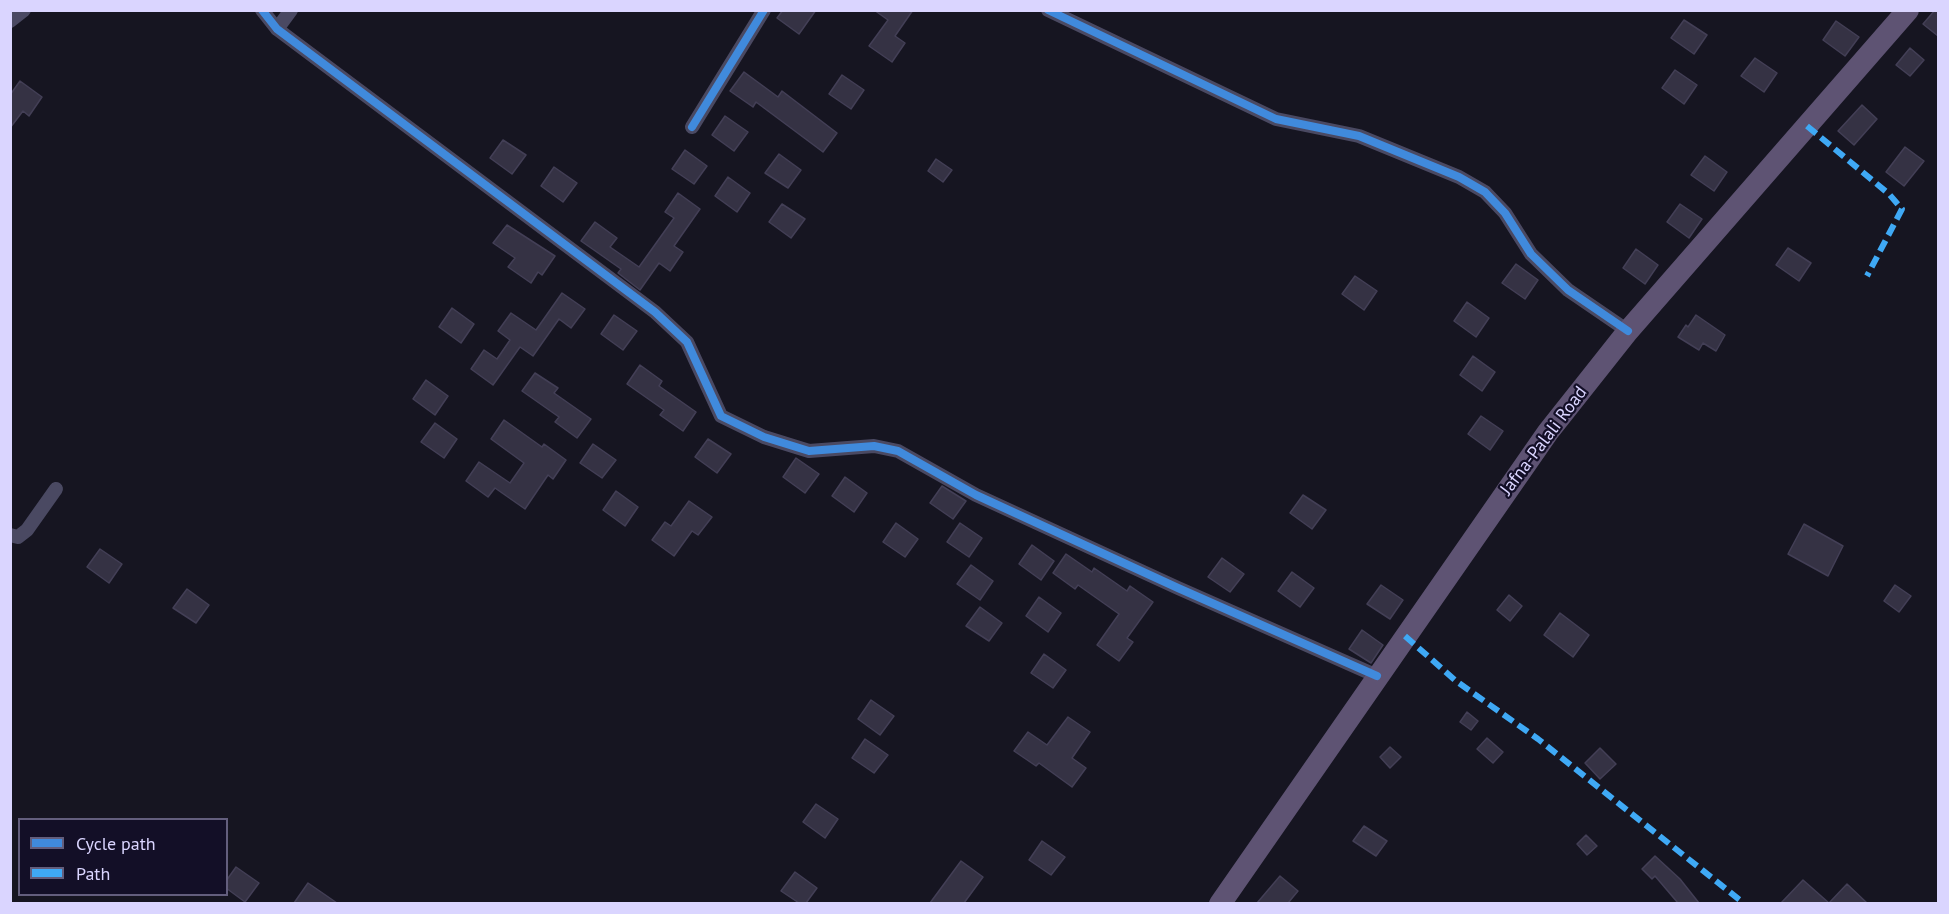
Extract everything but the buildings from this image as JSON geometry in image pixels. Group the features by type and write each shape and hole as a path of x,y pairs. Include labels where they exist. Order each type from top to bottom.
{"main road":[{"name":"Jafna-Palali Road","path":"1220,903 1548,432 1628,331 1908,10"}],"street":[{"path":"10,21 24,10"},
{"path":"262,10 277,29 655,312 687,342 721,416 764,437 809,451 874,446 898,451 976,495 1377,676"},
{"path":"277,29 291,10"},
{"path":"692,127 764,10"},
{"path":"1048,10 1276,119 1359,136 1459,177 1485,192 1505,213 1531,254 1568,290 1628,331"},
{"path":"10,535 18,537 27,530 56,489"}],"marked path":[{"path":"1807,126 1889,194 1902,209 1867,276"},
{"path":"1405,636 1456,681 1538,739 1741,901"}],"cycle path":[{"path":"262,10 277,29 655,312 687,342 721,416 764,437 809,451 874,446 898,451 976,495 1377,676"},
{"path":"692,127 764,10"},
{"path":"1048,10 1276,119 1359,136 1459,177 1485,192 1505,213 1531,254 1568,290 1628,331"}]}
